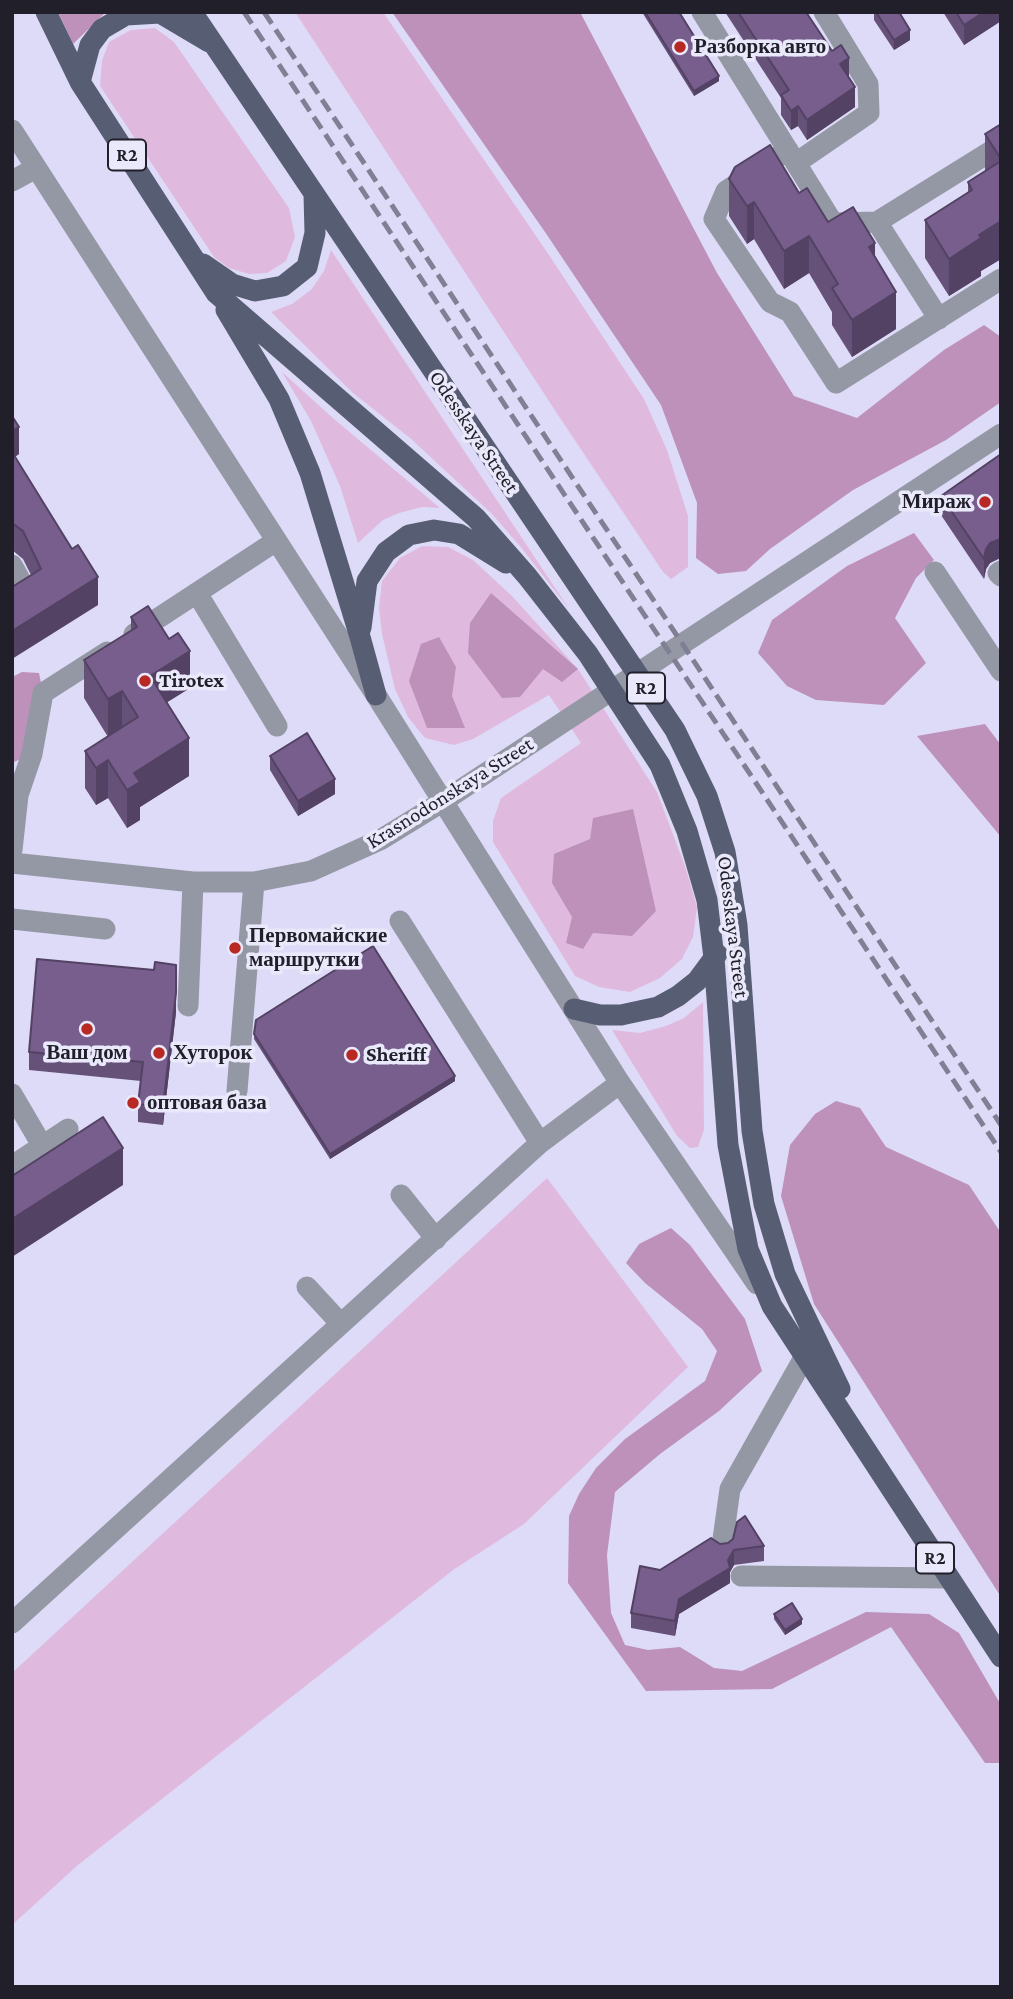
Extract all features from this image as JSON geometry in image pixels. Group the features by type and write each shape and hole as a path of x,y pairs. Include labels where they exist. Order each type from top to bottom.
{"main road":[{"name":"Odesskaya Street","path":"46,12 80,82 216,293 476,518 527,576 588,654 660,765 687,831 707,900 714,958 727,1145 748,1248 772,1306 872,1458"},
{"name":"Odesskaya Street","path":"192,12 675,730 707,796 722,841 737,925 752,1131 764,1204 785,1274 872,1458"},
{"path":"80,82 90,44 102,29 126,15 160,13 214,45"},
{"path":"193,257 232,284 255,291 283,286 307,267 315,233 314,194"},
{"path":"216,293 284,412 310,473 376,695"},
{"path":"360,637 367,581 386,552 409,535 434,530 459,534 527,576"},
{"path":"573,1009 600,1015 621,1015 658,1007 697,981 737,925"},
{"name":"R2","path":"872,1458 1001,1657"}],"street":[{"path":"702,12 833,223 877,222 1001,145"},
{"path":"824,12 868,84 869,113 726,191 714,219 769,302 790,312 836,383 1001,279"},
{"name":"Odesskaya Street","path":"12,130 376,695 620,1083 772,1306"},
{"path":"12,181 36,168"},
{"path":"877,222 939,319"},
{"name":"Krasnodonskaya Street","path":"12,863 193,882 254,882 311,870 380,840 442,802 1001,434"},
{"path":"12,850 18,795 32,754 43,693 276,541"},
{"path":"12,565 22,583 12,589"},
{"path":"935,572 1001,671"},
{"path":"197,593 277,726"},
{"path":"188,1006 193,882"},
{"path":"237,1091 254,882"},
{"path":"12,919 105,929"},
{"path":"400,921 540,1143"},
{"path":"12,1623 540,1143 620,1083"},
{"path":"12,1094 43,1147"},
{"path":"12,1166 68,1129"},
{"path":"401,1195 436,1238"},
{"path":"307,1287 341,1324"},
{"path":"722,1546 730,1489 805,1356"},
{"path":"741,1576 948,1578"}],"shaded area":[{"path":"58,12 106,12 73,44"},
{"path":"295,12 383,12 547,252 644,399 667,450 688,516 688,567 671,579 663,572 560,418"},
{"path":"392,12 580,12 717,273 794,396 857,418 944,350 984,325 1001,337 1001,402 946,440 853,490 770,549 746,571 718,574 696,558 697,503 661,405"},
{"path":"155,28 174,42 289,208 295,237 286,261 267,273 249,274 229,268 214,257 100,86 102,61 109,42 131,30"},
{"path":"331,250 569,609 491,513 410,438 353,393 271,312 292,304 311,290 324,271"},
{"path":"282,372 440,508 422,507 399,513 383,520 358,543 340,486 311,421"},
{"path":"914,533 934,560 916,578 895,618 926,663 884,705 816,700 787,686 758,653 772,620 847,566"},
{"path":"422,546 448,547 473,560 512,596 578,669 657,792 697,907 693,937 682,959 660,978 630,992 599,987 575,976 493,842 493,821 501,798 581,743 549,695 473,739 454,745 425,738 408,717 395,689 379,608 382,581 400,558"},
{"path":"491,593 578,669 562,682 543,669 520,697 502,698 468,653 470,623"},
{"path":"439,637 456,667 452,696 465,728 427,728 409,681 421,644"},
{"path":"22,672 39,673 43,693 32,754 14,762 12,677"},
{"path":"985,724 1001,745 1001,837 917,736"},
{"path":"633,809 656,911 632,936 593,933 583,949 566,943 572,917 552,883 554,854 590,839 593,818"},
{"path":"703,1002 704,1130 698,1147 690,1148 677,1136 612,1030 640,1033 666,1026 684,1018"},
{"path":"836,1101 860,1108 886,1147 969,1185 1001,1233 1001,1597 814,1304 781,1196 790,1145 815,1114"},
{"path":"547,1178 688,1367 524,1524 453,1570 78,1865 12,1925 12,1673"},
{"path":"671,1228 690,1245 745,1319 762,1371 719,1411 660,1454 615,1492 607,1555 611,1613 625,1645 648,1650 680,1647 714,1668 742,1671 866,1612 929,1614 959,1633 1001,1705 1000,1763 985,1763 891,1627 772,1689 646,1691 568,1583 569,1516 579,1494 596,1468 625,1439 705,1381 717,1351 702,1329 645,1283 626,1263 639,1244"}],"building":[{"name":"Разборка авто","path":"645,12 679,12 719,76 694,91"},
{"path":"738,12 806,12 832,51 841,45 849,58 840,64 855,87 807,120 798,106 791,111 781,95 789,90"},
{"path":"876,12 899,12 910,30 894,40"},
{"path":"956,12 984,12 964,25"},
{"path":"1001,124 1001,159 985,134"},
{"path":"770,145 799,193 807,188 828,222 853,207 875,243 869,247 896,292 852,320 832,288 838,284 809,236 784,251 754,202 747,206 729,179 735,167"},
{"path":"1001,161 1001,221 949,259 925,220 972,190 968,182"},
{"path":"12,416 19,427 12,431"},
{"path":"12,452 72,549 78,545 98,577 12,631 12,587 41,569 23,531 12,523"},
{"path":"1001,454 1001,539 990,543 984,559 941,496"},
{"path":"148,606 169,639 178,633 190,651 150,676 189,738 134,773 140,782 127,790 108,760 96,768 85,751 138,717 122,691 108,699 84,660 137,627 131,617"},
{"path":"307,733 335,779 298,801 270,756"},
{"name":"Sheriff","path":"373,946 455,1076 330,1154 254,1034 256,1020"},
{"path":"37,959 154,970 155,962 176,965 176,993 163,1107 138,1104 143,1062 29,1052"},
{"path":"103,1117 123,1148 12,1219 12,1176"},
{"path":"745,1516 764,1546 734,1550 728,1560 730,1568 679,1599 675,1621 631,1613 640,1566 660,1570 711,1538 720,1544 728,1543 733,1539 737,1522"},
{"path":"792,1603 802,1619 785,1630 774,1614"}],"railway":[{"path":"244,12 1001,1152"},
{"path":"264,12 1001,1125"}],"place":[{"name":"Разборка авто","path":"680,47"},
{"name":"Мираж","path":"985,502"},
{"name":"Tirotex","path":"145,681"},
{"name":"Первомайские маршрутки","path":"235,948"},
{"name":"Ваш дом","path":"87,1029"},
{"name":"Хуторок","path":"159,1053"},
{"name":"Sheriff","path":"352,1055"},
{"name":"оптовая база","path":"133,1103"}]}
